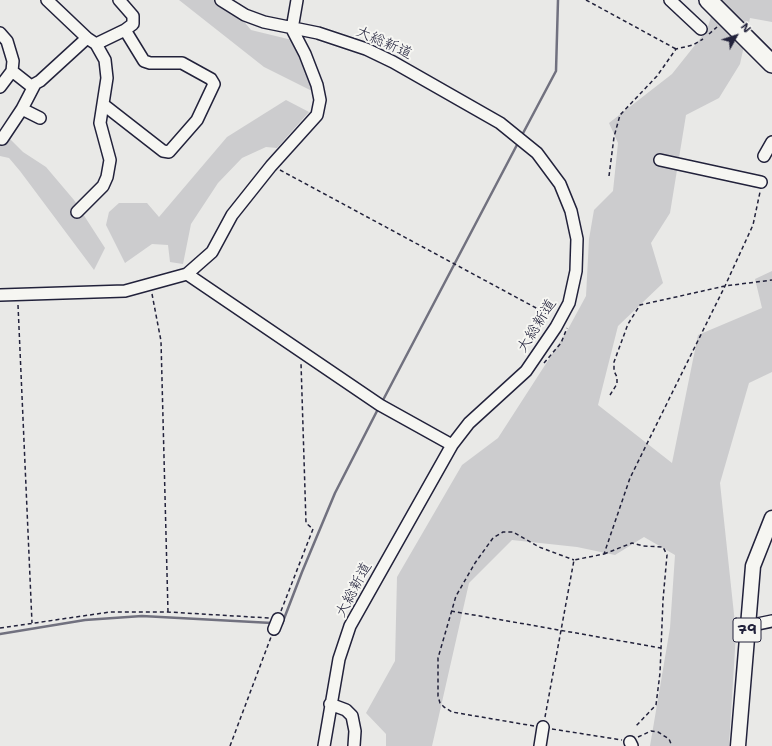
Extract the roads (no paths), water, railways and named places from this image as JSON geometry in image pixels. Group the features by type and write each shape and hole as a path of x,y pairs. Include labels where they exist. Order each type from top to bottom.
{"highway":[{"path":"708,0 772,64"}],"main road":[{"name":"79","path":"738,746 754,566 772,518"}],"street":[{"path":"47,0 92,41 105,60 107,78 100,123 110,160 107,177 103,186 77,212"},
{"path":"2,139 22,109 35,84 92,41 125,30 133,24 133,16 119,0"},
{"name":"大総新道","path":"221,0 245,15 292,29 318,33 366,49 393,62 500,123 537,153 560,184 571,212 576,238 576,271 569,303 559,321 526,371 469,423 452,445 350,626 339,659 330,704 324,746"},
{"path":"0,295 125,291 187,274 212,252 232,215 271,166 317,115 320,100 317,85 305,54 292,29 297,0"},
{"path":"670,0 704,34"},
{"path":"104,105 163,151 169,152 197,120 214,84 211,79 182,63 150,63 144,61 125,30"},
{"path":"0,33 7,41 13,61 12,71 0,87"},
{"path":"12,71 31,86 35,84"},
{"path":"22,109 40,118"},
{"path":"764,156 772,142"},
{"path":"660,160 761,182"},
{"path":"187,274 380,405 452,445"},
{"path":"748,626 772,620"},
{"path":"330,704 346,710 352,716 355,732 354,746"},
{"path":"540,746 543,727"}],"waterway":[{"path":"521,137 556,71 558,0"},
{"path":"382,402 519,141"},
{"path":"279,623 282,624 335,493 378,409"},
{"path":"0,634 85,620 142,616 272,623"}]}
